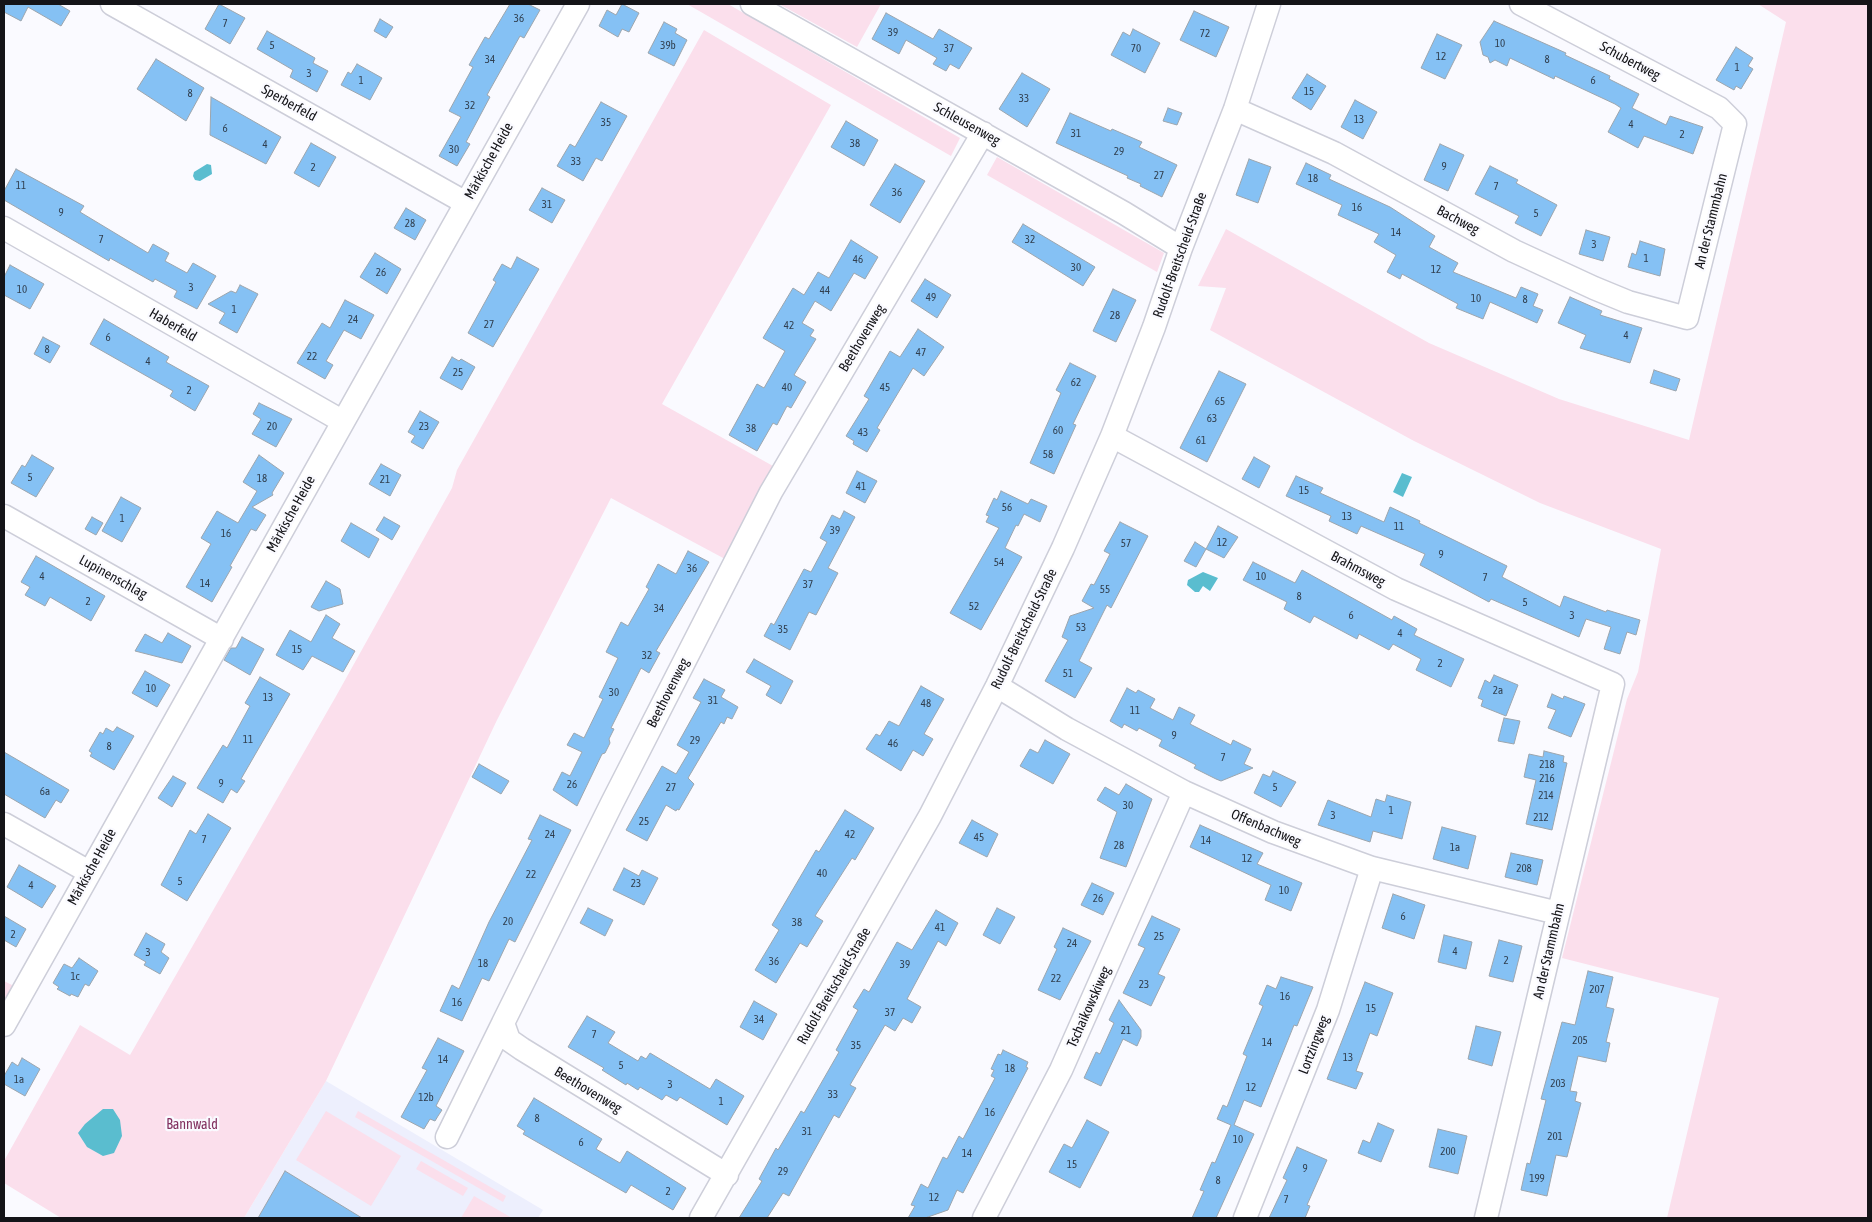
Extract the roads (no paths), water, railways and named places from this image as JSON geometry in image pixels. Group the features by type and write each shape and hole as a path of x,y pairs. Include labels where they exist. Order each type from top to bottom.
{"street":[{"name":"Sperberfeld","path":"112,4 466,203"},
{"name":"Märkische Heide","path":"4,1025 578,4"},
{"name":"Schleusenweg","path":"752,4 983,133 1181,248"},
{"name":"Rudolf-Breitscheid-Straße","path":"701,1218 930,816 997,686 1063,548 1112,436 1154,328 1181,248 1235,109 1269,4"},
{"name":"Schubertweg","path":"1521,4 1719,108 1735,124"},
{"name":"Bachweg","path":"1235,109 1334,153 1514,251 1594,288 1628,302 1687,318"},
{"name":"An der Stammbahn","path":"1687,318 1735,124"},
{"name":"Beethovenweg","path":"727,1174 522,1049 509,1040 503,1023 612,803 771,492 983,133"},
{"name":"Haberfeld","path":"4,228 342,421"},
{"name":"Brahmsweg","path":"1112,436 1396,589 1613,684"},
{"name":"Lupinenschlag","path":"4,516 222,638"},
{"name":"An der Stammbahn","path":"1486,1218 1613,684"},
{"name":"Offenbachweg","path":"997,686 1067,729 1184,792 1273,832 1372,868 1558,913"},
{"name":"Tschaikowskiweg","path":"984,1218 1061,1070 1184,792"},
{"path":"4,824 89,872"},
{"name":"Lortzingweg","path":"1245,1218 1328,1010 1372,868"},
{"path":"446,1137 503,1023"}],"water":[{"path":"207,164 211,165 212,174 200,181 195,180 194,172"},
{"path":"1402,473 1412,477 1403,497 1393,492"},
{"path":"1203,572 1218,578 1210,591 1203,586 1199,592 1195,592 1187,585 1188,580"},
{"path":"103,1109 113,1109 120,1120 122,1136 114,1153 103,1156 87,1147 78,1133 85,1124"}],"park label":[{"name":"Bannwald","path":"192,1125"}]}
